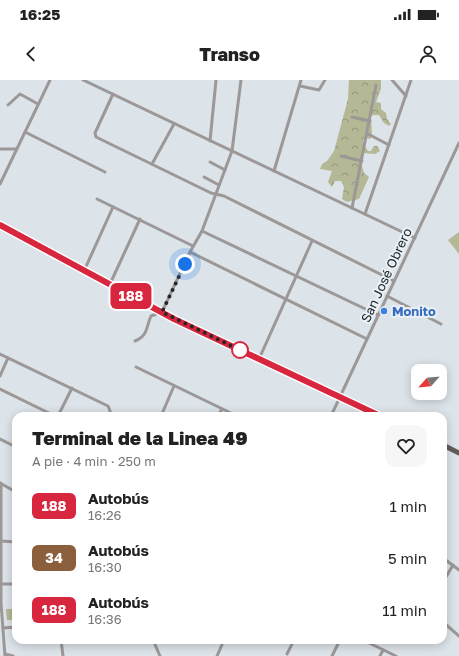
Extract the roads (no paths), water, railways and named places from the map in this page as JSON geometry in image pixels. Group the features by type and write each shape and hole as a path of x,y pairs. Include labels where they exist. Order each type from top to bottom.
{"main road":[{"path":"0,225 162,312 372,412"},
{"path":"447,447 459,453"}],"street":[{"path":"0,184 50,80"},
{"path":"83,80 415,238"},
{"path":"92,84 94,80"},
{"path":"210,141 216,80"},
{"path":"135,341 144,335 148,329 151,316 162,312 190,252 202,231 232,152 242,80"},
{"path":"274,171 301,80"},
{"path":"300,86 319,90 325,80"},
{"path":"392,80 406,96"},
{"path":"365,214 411,80"},
{"path":"352,208 368,134 376,85"},
{"path":"8,105 20,94 38,104"},
{"path":"113,94 95,136 152,164 224,196 394,281"},
{"path":"352,116 370,121"},
{"path":"152,164 174,124"},
{"path":"25,132 105,172"},
{"path":"368,134 389,145"},
{"name":"San José Obrero","path":"333,412 459,143"},
{"path":"0,149 16,149"},
{"path":"341,156 362,161"},
{"path":"210,162 225,170"},
{"path":"204,177 219,185"},
{"path":"98,198 193,246"},
{"path":"84,271 114,207"},
{"path":"110,284 140,219"},
{"path":"202,231 378,315"},
{"path":"259,359 312,241"},
{"path":"190,252 367,339"},
{"path":"387,296 441,324"},
{"path":"0,354 108,406 110,412"},
{"path":"0,376 8,358"},
{"path":"136,368 228,412"},
{"path":"163,412 174,386"},
{"path":"58,412 72,388"},
{"path":"0,389 48,412"},
{"path":"0,439 12,445"},
{"path":"1,483 12,490"},
{"path":"1,483 3,628 5,655 13,656"},
{"path":"1,541 12,542"},
{"path":"447,561 459,570"},
{"path":"447,575 453,565"},
{"path":"2,584 12,584"},
{"path":"447,626 459,636"},
{"path":"3,628 12,627"},
{"path":"62,644 63,656"},
{"path":"155,644 160,656"},
{"path":"217,656 222,644"},
{"path":"287,654 292,644"},
{"path":"332,656 338,644"},
{"path":"370,644 396,656"},
{"path":"380,656 383,650"}],"place":[{"name":"Monito","path":"384,311"}]}
